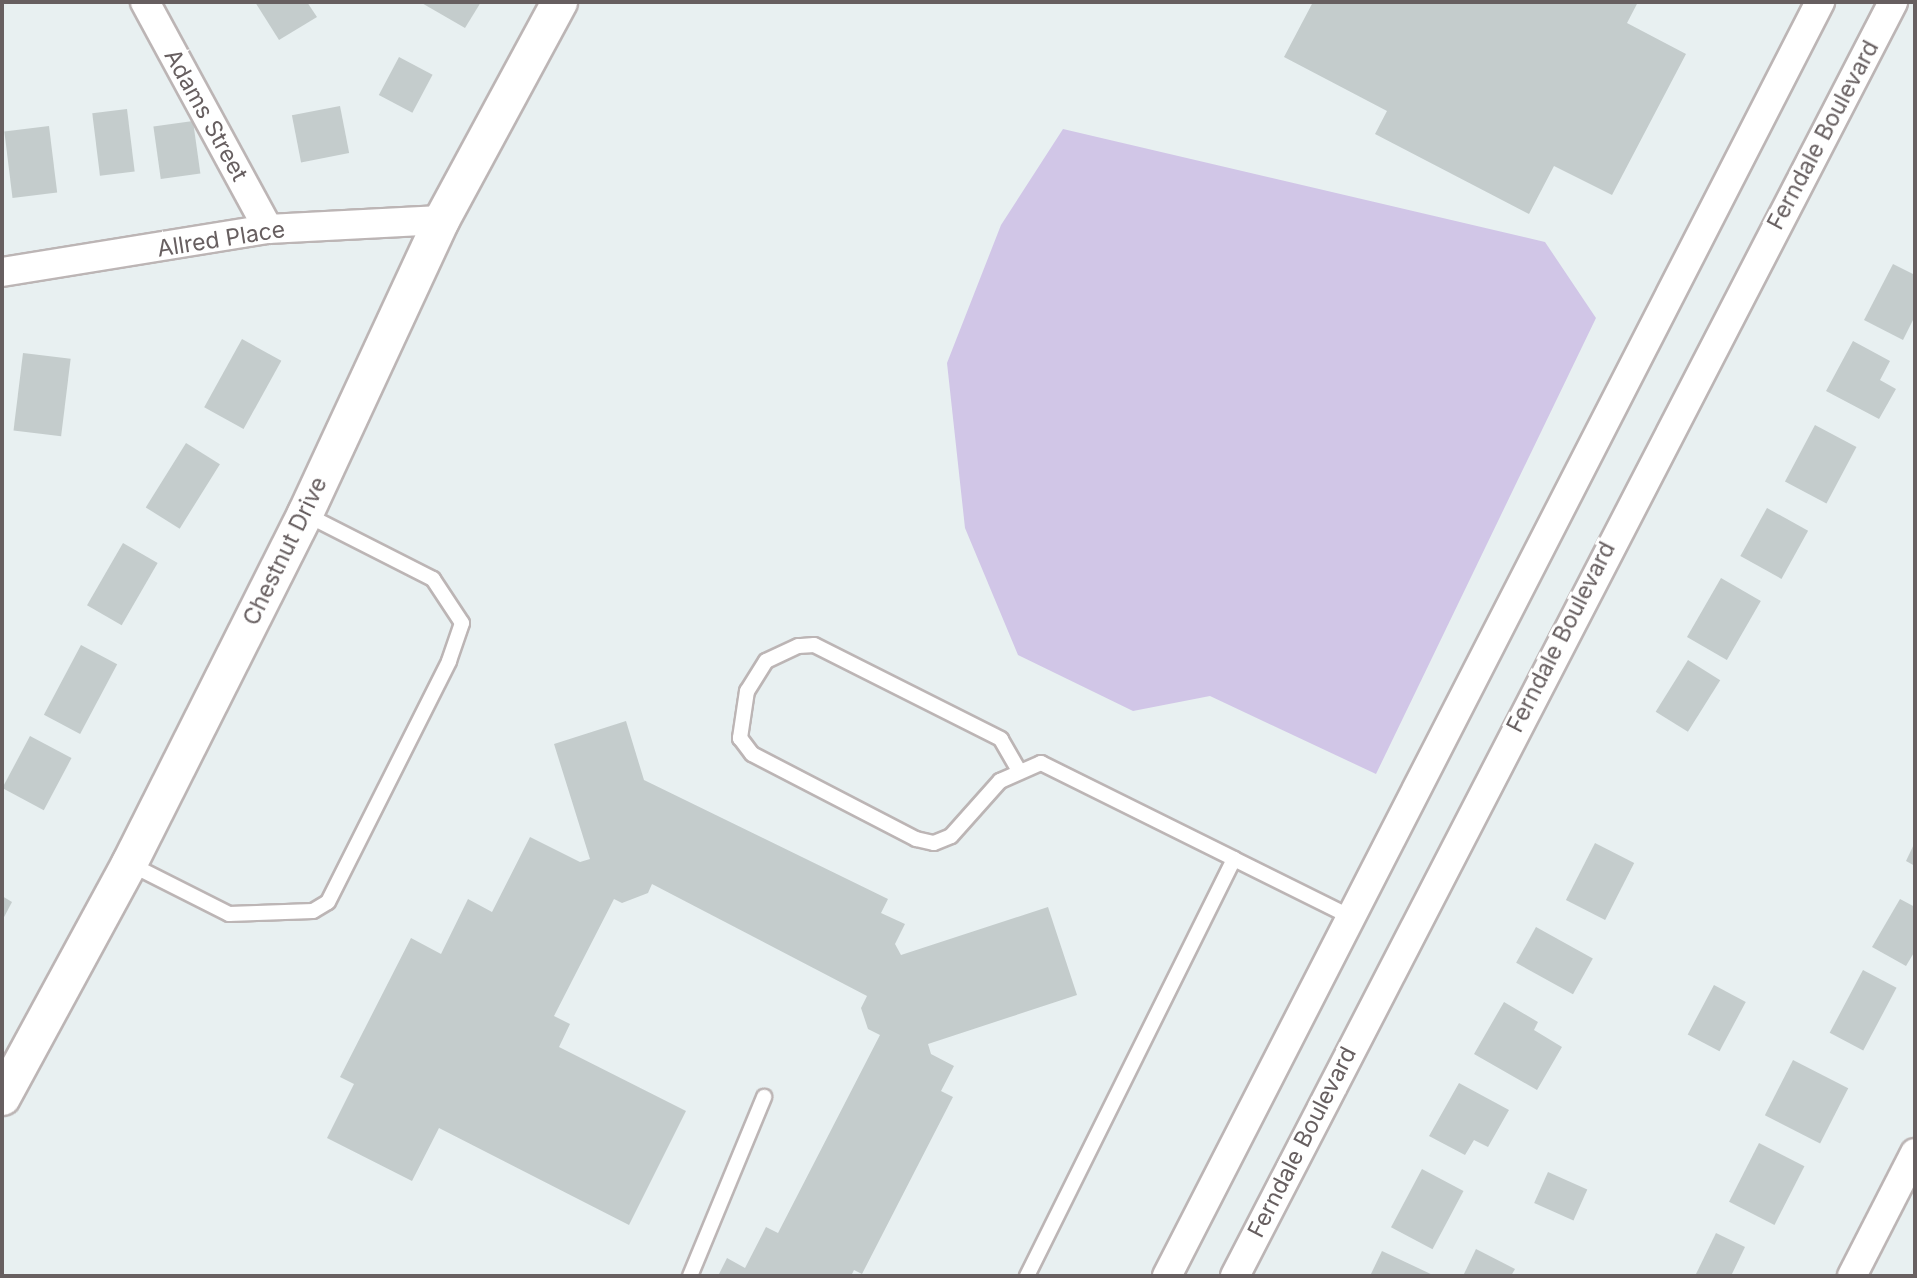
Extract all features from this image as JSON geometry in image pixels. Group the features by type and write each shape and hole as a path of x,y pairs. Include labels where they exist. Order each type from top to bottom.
{"street":[{"name":"Adams Street","path":"145,2 268,229"},
{"name":"Chestnut Drive","path":"2,1097 129,863 305,513 441,220 559,2"},
{"path":"1167,1276 1821,2"},
{"name":"Ferndale Boulevard","path":"1235,1276 1893,2"},
{"name":"Allred Place","path":"2,272 268,229 441,220"},
{"path":"1852,1276 1915,1153"}],"lane":[{"path":"129,863 229,914 313,911 328,902 449,660 461,623 433,579 305,513"},
{"path":"1018,769 1001,739 814,645 798,646 766,661 747,691 740,738 752,754 916,839 934,843 951,836 1000,781 1018,769 1041,763 1351,917"},
{"path":"1027,1276 1234,859"},
{"path":"690,1276 764,1097"}],"shaded area":[{"path":"1063,129 1545,242 1596,318 1376,774 1210,696 1133,711 1018,655 965,528 947,363 1001,225"}],"building":[{"path":"255,2 307,2 317,17 279,40"},
{"path":"420,2 481,2 465,28"},
{"path":"1313,2 1638,2 1627,23 1686,54 1612,195 1554,166 1529,214 1375,134 1387,111 1284,57"},
{"path":"399,57 433,75 412,113 379,95"},
{"path":"340,106 349,153 301,162 292,115"},
{"path":"127,109 135,172 100,176 92,113"},
{"path":"193,121 200,173 161,179 153,127"},
{"path":"49,126 57,193 13,198 4,131"},
{"path":"1893,264 1915,275 1915,316 1903,340 1864,320"},
{"path":"242,339 281,361 244,429 204,407"},
{"path":"1853,341 1890,361 1880,380 1896,389 1879,419 1826,391"},
{"path":"23,353 71,359 61,436 13,430"},
{"path":"1815,425 1856,447 1826,504 1785,482"},
{"path":"186,443 220,464 180,529 146,507"},
{"path":"1767,508 1808,531 1781,579 1740,556"},
{"path":"123,543 158,563 122,625 87,605"},
{"path":"1721,578 1761,601 1727,660 1687,637"},
{"path":"81,645 117,664 80,734 44,715"},
{"path":"1688,660 1720,680 1688,732 1656,712"},
{"path":"626,721 644,780 888,899 881,913 905,924 895,944 901,955 1048,907 1077,995 928,1044 931,1054 954,1066 941,1091 953,1097 862,1274 854,1270 851,1276 718,1276 727,1258 745,1268 766,1227 778,1233 880,1035 868,1029 861,1008 867,996 652,884 648,893 622,903 614,899 554,1016 570,1024 559,1047 686,1111 629,1225 439,1128 412,1181 327,1138 354,1084 340,1077 411,938 441,954 468,899 492,912 530,837 580,862 590,859 554,744"},
{"path":"30,736 71,758 44,810 2,788"},
{"path":"1915,842 1915,866 1906,861"},
{"path":"1595,843 1634,863 1605,920 1566,900"},
{"path":"2,896 12,902 2,921"},
{"path":"1900,899 1915,907 1915,951 1906,966 1872,947"},
{"path":"1536,927 1593,959 1573,994 1516,963"},
{"path":"1863,970 1897,988 1863,1051 1830,1033"},
{"path":"1714,985 1746,1002 1719,1051 1688,1034"},
{"path":"1504,1002 1538,1022 1534,1030 1562,1047 1537,1090 1474,1054"},
{"path":"1793,1060 1848,1088 1820,1143 1765,1115"},
{"path":"1459,1083 1509,1110 1488,1147 1474,1140 1465,1155 1429,1136"},
{"path":"1759,1143 1804,1166 1774,1225 1729,1202"},
{"path":"1422,1169 1463,1191 1433,1249 1391,1227"},
{"path":"1548,1172 1587,1189 1573,1221 1534,1203"},
{"path":"1716,1233 1745,1247 1731,1276 1695,1276"},
{"path":"1476,1249 1515,1269 1511,1276 1463,1276"},
{"path":"1382,1251 1435,1276 1370,1276"}]}
